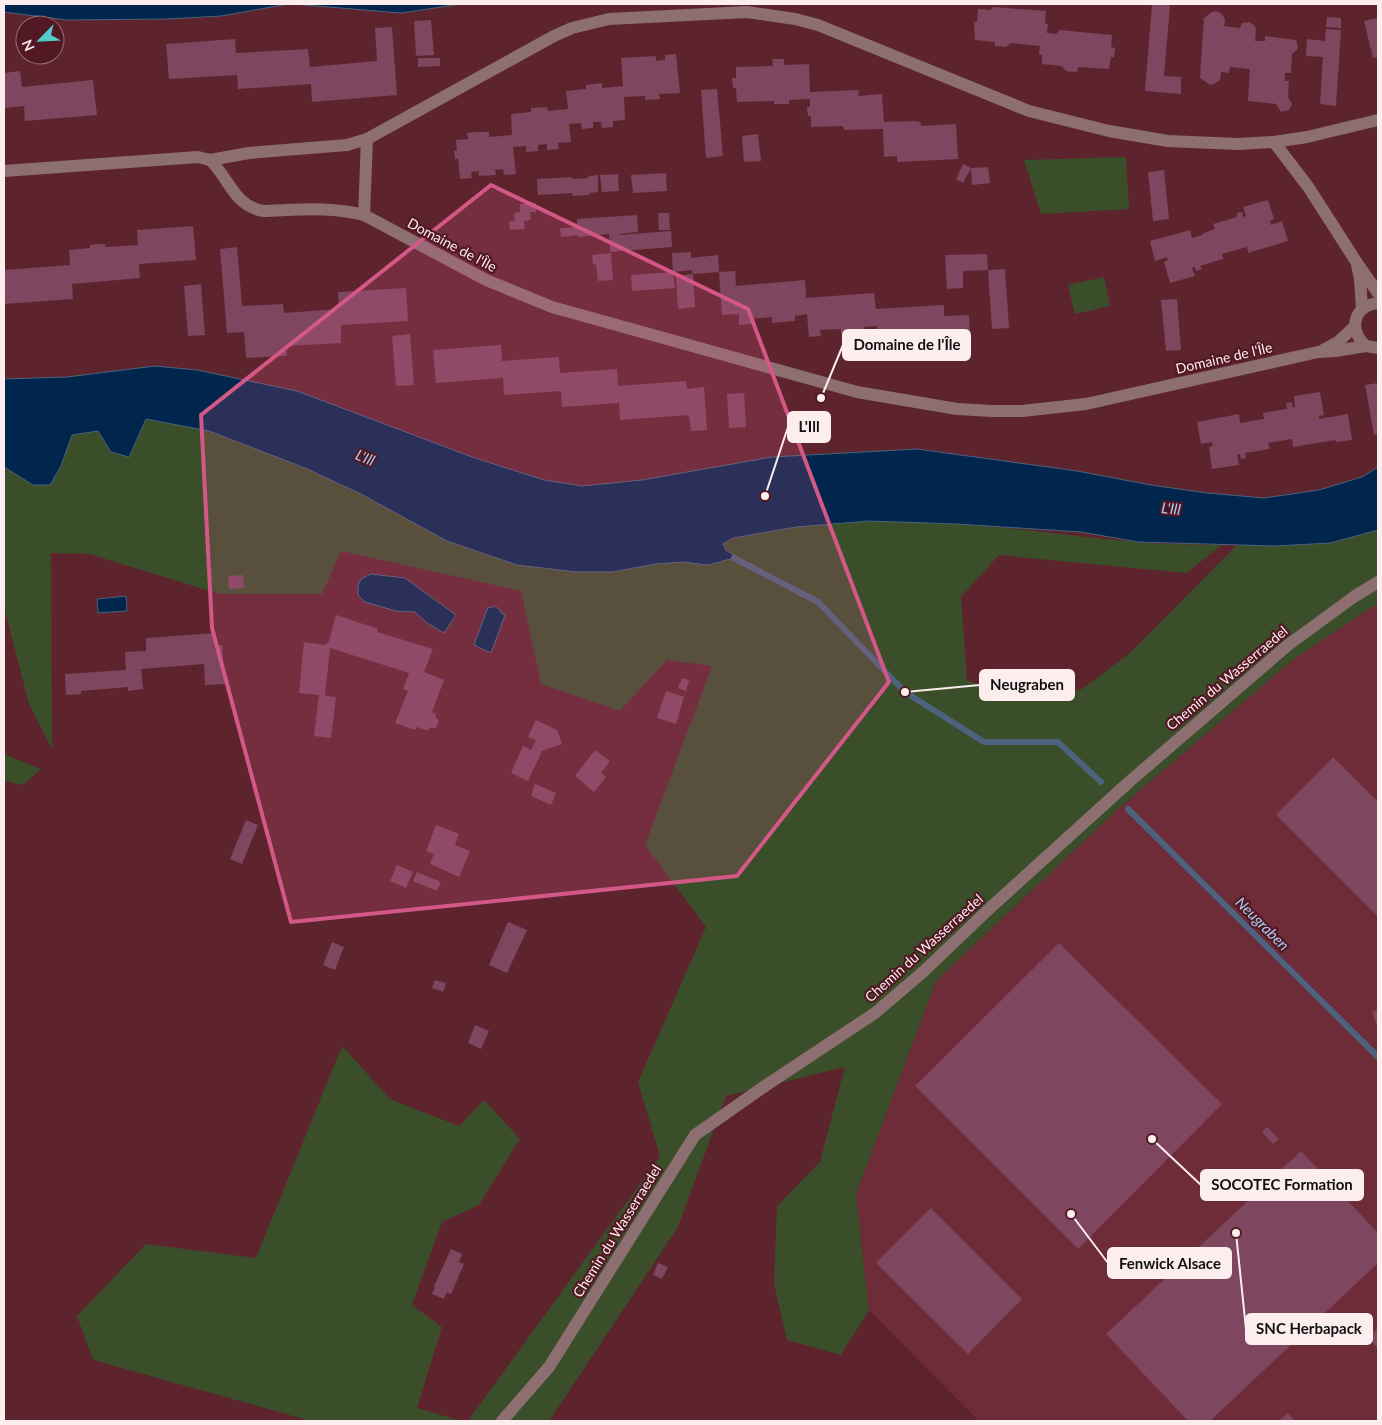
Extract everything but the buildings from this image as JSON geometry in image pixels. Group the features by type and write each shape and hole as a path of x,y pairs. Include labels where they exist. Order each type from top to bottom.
{"street":[{"path":"4,170 198,157 210,160 347,144 367,139 554,36 572,28 609,18 748,12 795,19 818,25 1029,111 1084,126 1168,141 1238,144 1274,142 1307,137 1378,120"},
{"path":"364,215 367,139"},
{"path":"1274,142 1309,188 1378,293"},
{"name":"Domaine de l'Île","path":"210,160 220,170 235,193 244,203 254,209 263,211 324,208 347,210 364,215 486,280 552,307 857,392 957,409 1022,411 1086,404 1318,352 1335,352 1372,347"},
{"path":"1357,263 1362,309"},
{"path":"1372,347 1360,340 1355,326 1356,318 1362,309 1378,303"},
{"name":"Domaine de l'Île","path":"1318,352 1338,342 1355,326"},
{"name":"Chemin du Wasserraedel","path":"502,1421 549,1368 696,1135 875,1013 923,972 990,908 1129,782 1288,645 1355,596 1378,582"}],"highlighted area":[{"path":"491,185 748,309 889,682 737,876 291,922 212,628 201,415"}],"shaded area":[{"path":"1378,603 1378,1421 979,1421 869,1310 856,1194 936,981 1118,809 1294,659"}],"green space":[{"path":"1126,157 1129,209 1041,214 1024,160"},
{"path":"1104,277 1110,306 1075,314 1068,285"},
{"path":"146,419 209,431 305,468 361,494 447,541 517,565 656,564 682,562 708,565 735,556 726,550 723,544 742,537 822,524 867,521 956,524 1146,543 1222,545 1186,573 999,555 961,597 967,680 1019,700 1082,689 1130,653 1237,545 1330,543 1378,530 1378,603 1294,659 1118,809 936,981 856,1194 869,1310 841,1355 787,1340 774,1284 777,1206 820,1162 845,1067 726,1096 678,1227 549,1421 468,1421 660,1156 638,1082 706,927 645,845 712,666 667,660 620,711 541,684 521,591 341,551 322,594 220,594 89,554 51,553 52,749 29,704 4,607 4,467 33,485 50,485 61,466 72,435 98,431 111,452 129,457"},
{"path":"4,754 41,769 23,785 4,781"},
{"path":"342,1046 390,1099 459,1126 484,1100 520,1139 479,1205 442,1222 412,1305 442,1327 417,1408 461,1421 311,1421 93,1360 77,1316 146,1244 256,1258"}],"water":[{"path":"4,4 288,4 221,16 167,19 67,20 65,20 65,15 28,15 4,12"},
{"path":"293,4 461,4 401,13"},
{"path":"155,366 197,370 297,391 472,457 544,480 582,486 642,480 772,457 917,449 1077,471 1207,493 1264,498 1319,490 1362,477 1378,467 1378,530 1330,543 1275,546 1138,542 1081,532 957,524 869,521 796,527 733,538 723,544 726,550 735,556 734,558 708,565 682,562 656,564 612,572 577,572 517,565 447,541 361,494 305,468 209,431 146,419 129,457 111,452 98,431 72,435 61,466 50,485 33,485 4,467 4,379 67,377"},
{"path":"371,574 405,578 456,615 444,633 427,623 415,612 396,611 365,602 358,595 358,586 361,579"},
{"path":"126,596 127,611 98,613 97,599"},
{"path":"495,606 505,615 491,653 474,645 488,607 492,608"}],"waterway":[{"name":"Neugraben","path":"734,558 818,602 905,692 984,742 1058,742 1101,782"},
{"name":"Neugraben","path":"1128,809 1378,1057"}],"place":[{"name":"Domaine de l'Île","path":"821,398"},
{"name":"L'Ill","path":"765,496"},
{"name":"Neugraben","path":"905,692"},
{"name":"SOCOTEC Formation","path":"1152,1139"},
{"name":"Fenwick Alsace","path":"1071,1214"},
{"name":"SNC Herbapack","path":"1236,1233"}]}
